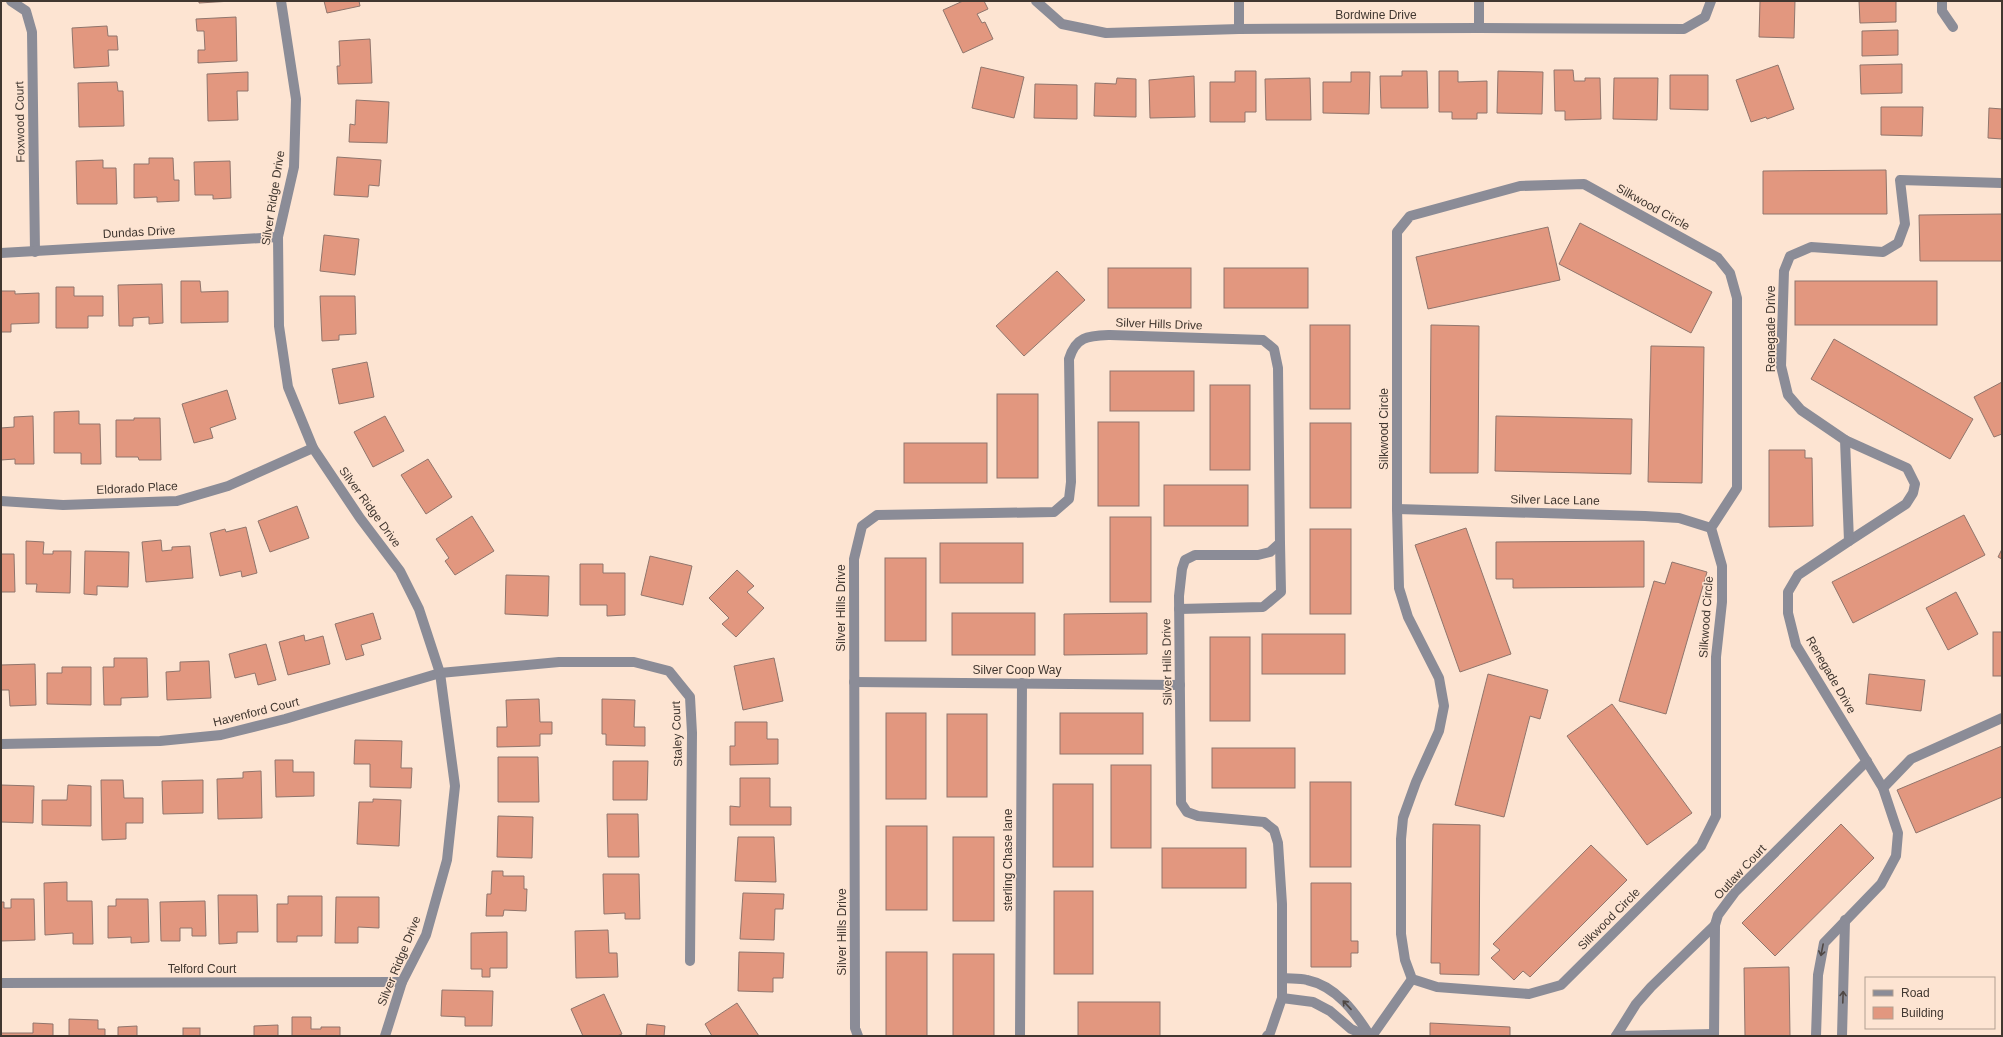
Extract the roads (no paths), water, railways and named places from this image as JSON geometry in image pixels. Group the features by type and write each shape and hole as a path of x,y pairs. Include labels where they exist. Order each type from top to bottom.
{"street":[{"name":"Foxwood Court","path":"11,1 26,11 32,32 35,252"},
{"name":"Silver Ridge Drive","path":"281,1 296,99 294,167 278,237 279,326 288,387 313,448 360,518 400,571 420,609 440,672 455,786 447,860 426,935 402,982 385,1036"},
{"name":"Bordwine Drive","path":"1036,1 1062,24 1106,33 1239,29 1684,29 1705,17 1711,1"},
{"path":"1239,1 1239,29"},
{"path":"1479,1 1479,28"},
{"path":"1942,1 1942,11 1953,27"},
{"name":"Renegade Drive","path":"1816,1036 1818,975 1824,943 1881,884 1896,856 1898,833 1883,788 1796,645 1788,613 1788,592 1798,575 1906,504 1913,493 1915,484 1907,468 1845,440 1801,410 1788,395 1781,366 1784,271 1790,256 1811,247 1883,252 1898,243 1905,224 1900,180 2002,183"},
{"name":"Silkwood Circle","path":"1584,184 1718,258 1730,273 1737,298 1737,488 1711,528 1722,566 1722,602 1716,657 1716,816 1701,846 1560,985 1529,994 1437,987 1412,979 1405,960 1401,934 1401,839 1403,818 1416,782 1439,731 1444,706 1439,678 1408,617 1399,588 1397,509 1397,232 1410,216 1520,186 1584,184"},
{"name":"Dundas Drive","path":"1,253 278,237"},
{"name":"Silver Hills Drive","path":"858,1036 855,1028 854,559 862,526 878,515 1054,512 1069,499 1071,482 1069,359 1075,345 1080,340 1091,336 1263,340 1274,349 1278,368 1280,543 1270,552 1258,555 1195,555 1186,560 1182,569 1178,596 1182,803 1187,812 1198,816 1264,822 1274,830 1278,843 1282,904 1282,998 1270,1033 1267,1036"},
{"path":"1845,440 1850,541"},
{"name":"Eldorado Place","path":"1,501 63,505 177,501 228,486 313,448"},
{"name":"Silver Lace Lane","path":"1397,509 1646,516 1679,518 1711,528"},
{"path":"1179,609 1263,607 1281,592 1280,543"},
{"name":"Staley Court","path":"440,672 559,662 634,662 669,671 690,697 690,961"},
{"name":"Havenford Court","path":"1,744 160,741 221,735 285,719 440,672"},
{"name":"Silver Coop Way","path":"854,682 1180,685"},
{"name":"sterling Chase lane","path":"1020,1036 1022,683"},
{"path":"1883,788 1911,759 2002,718"},
{"name":"Outlaw Court","path":"1714,1035 1715,925 1718,915 1735,892 1867,761"},
{"path":"1842,1036 1845,920"},
{"path":"1616,1036 1636,1004 1651,987 1715,925"},
{"path":"1282,978 1307,980 1332,991 1360,1018 1370,1036"},
{"path":"1370,1036 1412,979"},
{"name":"Telford Court","path":"1,983 402,982"},
{"path":"1282,998 1314,1002 1330,1011 1351,1029 1370,1036"},
{"name":"Silver Ridge Drive","path":"390,1018 393,1036"},
{"path":"1616,1036 1714,1035"}]}
